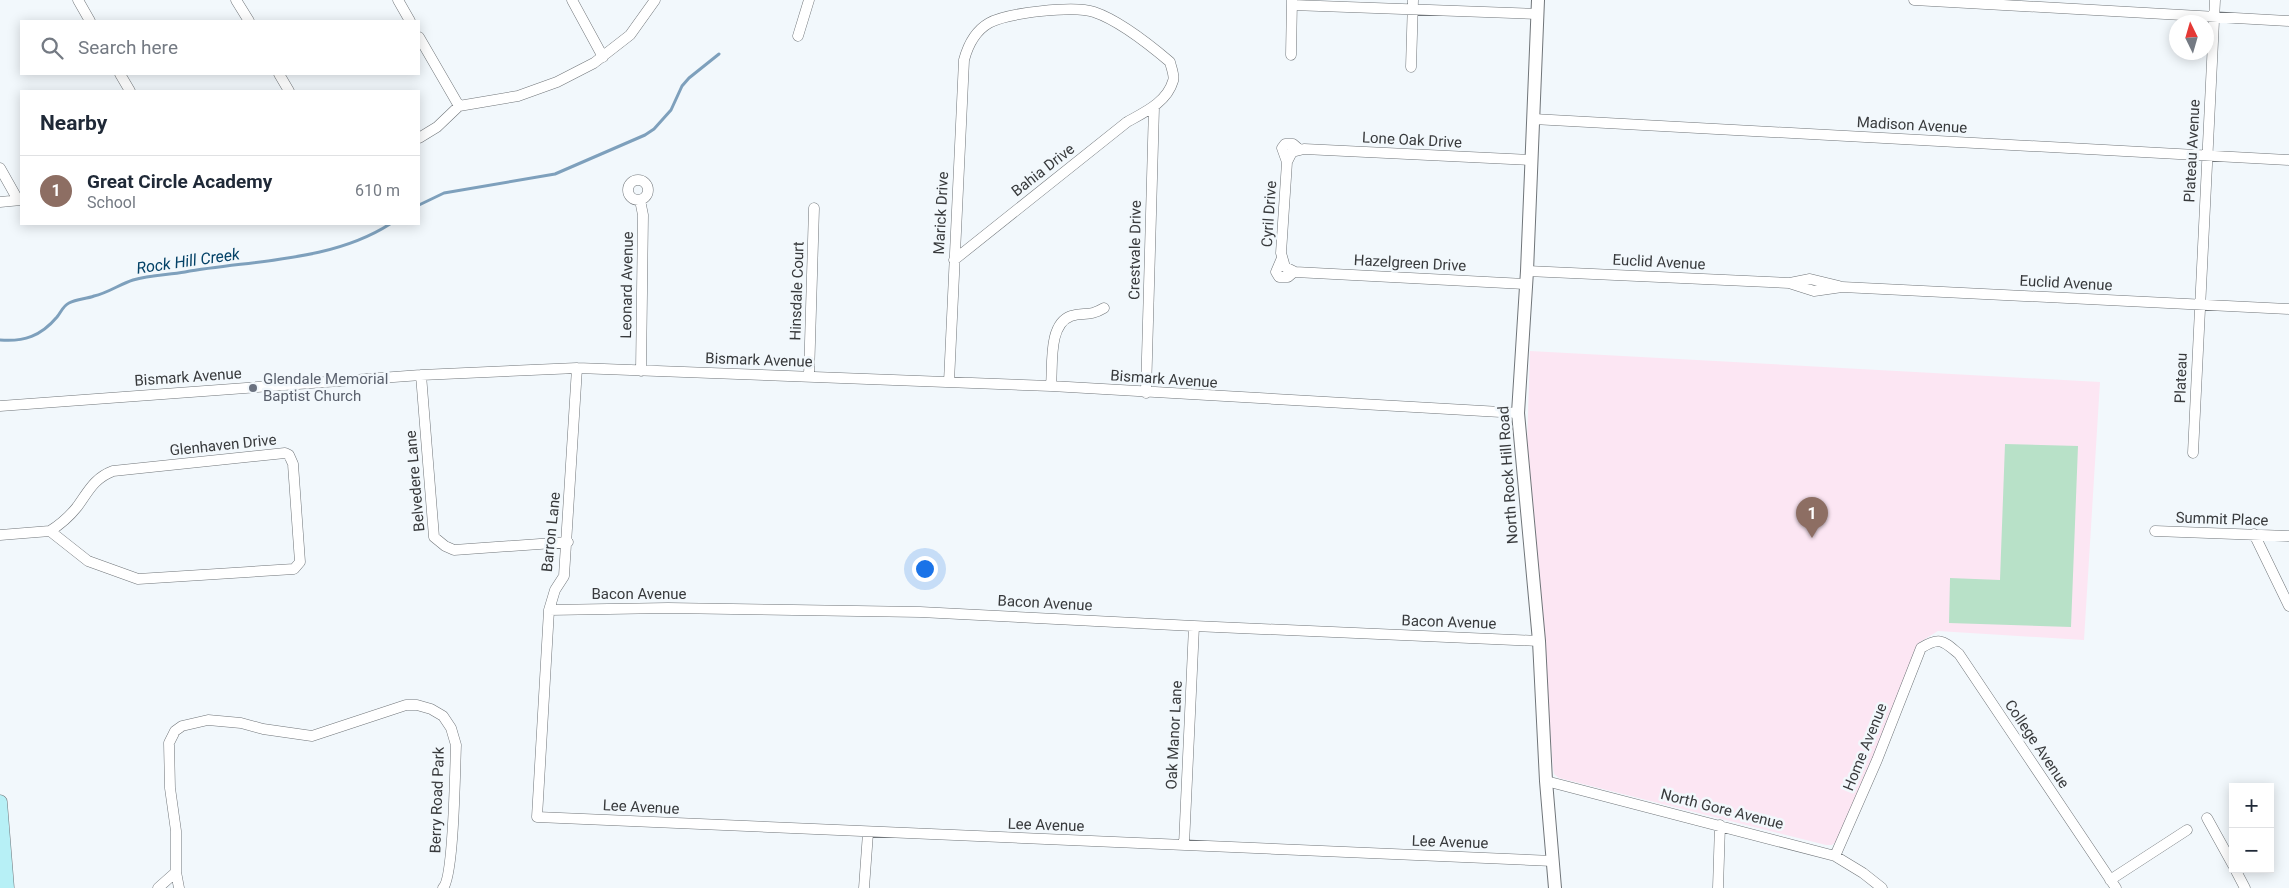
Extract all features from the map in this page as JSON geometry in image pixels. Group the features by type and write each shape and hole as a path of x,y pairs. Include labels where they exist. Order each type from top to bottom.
{"main road":[{"path":"0,802 4,883"}],"street":[{"path":"78,0 89,20"},
{"path":"236,0 247,20"},
{"path":"398,0 409,20"},
{"path":"572,0 603,57"},
{"path":"420,137 437,127 459,106 526,93 557,82 603,57 630,35 655,0"},
{"path":"798,36 809,0"},
{"name":"North Rock Hill Road","path":"1538,0 1527,271 1518,413 1539,641 1546,781 1555,888"},
{"path":"1914,0 2195,15"},
{"name":"Plateau Avenue","path":"2214,16 2215,0"},
{"path":"1291,55 1292,2 1413,4 1538,14"},
{"path":"1411,67 1413,4"},
{"name":"Marick Drive","path":"950,382 964,60 968,46 976,33 990,23 1005,18 1073,8 1094,12 1115,24 1170,62 1174,80 1166,96 1154,107"},
{"path":"2214,16 2289,21"},
{"path":"420,39 459,106"},
{"name":"Plateau Avenue","path":"2199,304 2212,60"},
{"path":"121,75 129,90"},
{"path":"280,75 288,90"},
{"name":"Bahia Drive","path":"954,260 1127,122 1154,107"},
{"name":"Crestvale Drive","path":"1146,393 1154,107"},
{"name":"Madison Avenue","path":"1533,119 2289,160"},
{"name":"Lone Oak Drive","path":"1296,151 1531,160"},
{"name":"Cyril Drive","path":"1287,266 1287,162 1296,151"},
{"path":"0,168 20,200 0,202"},
{"name":"Leonard Avenue","path":"640,200 643,215 641,371"},
{"name":"Hinsdale Court","path":"809,376 814,208"},
{"name":"Hazelgreen Drive","path":"1287,266 1525,284"},
{"name":"Euclid Avenue","path":"1527,271 1789,283 1816,279 1842,287 2289,310"},
{"name":"Plateau","path":"2193,453 2199,304"},
{"path":"1051,386 1054,332 1061,321 1072,315 1093,314 1104,308"},
{"name":"Bismark Avenue","path":"0,406 420,375 577,368 1051,386 1146,393 1518,413"},
{"name":"Barron Lane","path":"537,817 549,610 556,590 564,576 568,542 577,368"},
{"name":"Belvedere Lane","path":"420,375 434,537 444,546 454,550 568,542"},
{"name":"Glenhaven Drive","path":"279,454 289,455 292,459 300,557 298,567 294,569 138,579 88,561 50,531 68,517 90,487 105,474 113,471 279,454"},
{"path":"0,535 50,531"},
{"name":"Summit Place","path":"2155,531 2289,536"},
{"path":"2254,534 2289,606"},
{"name":"Bacon Avenue","path":"549,610 668,608 920,612 1539,641"},
{"name":"Oak Manor Lane","path":"1184,845 1194,626"},
{"name":"College Avenue","path":"1921,648 1933,640 1943,641 1959,654 2113,884"},
{"name":"Home Avenue","path":"1835,856 1877,760 1921,648"},
{"name":"Berry Road Park","path":"179,888 176,872 176,831 170,788 169,743 175,731 182,726 208,720 241,723 263,729 312,736 406,705 431,709 443,716 451,728 456,745 450,862 447,884 443,888"},
{"name":"North Gore Avenue","path":"1546,781 1835,856 1864,873 1882,888"},
{"name":"Lee Avenue","path":"537,817 1553,861"},
{"path":"2208,818 2229,857"},
{"path":"1718,888 1720,825"},
{"path":"2113,884 2187,830"},
{"path":"864,888 868,832"},
{"path":"158,888 176,872"},
{"path":"2237,873 2245,888"}],"shaded area":[{"path":"1530,351 2100,382 2084,640 1938,631 1920,642 1879,749 1837,841 1832,845 1559,778 1554,774 1553,768 1527,445"}],"green space":[{"path":"2005,444 2078,446 2071,627 1949,623 1950,578 2000,580"}],"waterway":[{"name":"Rock Hill Creek","path":"420,205 444,193 555,174 645,135 654,129 671,110 682,86 689,78 719,54"},
{"name":"Rock Hill Creek","path":"0,340 17,340 32,336 51,324 69,303 99,295 133,280 317,253 342,246 388,225"}],"place":[{"name":"Glendale Memorial Baptist Church","path":"253,388"},
{"name":"Great Circle Academy","path":"1812,538"}]}
